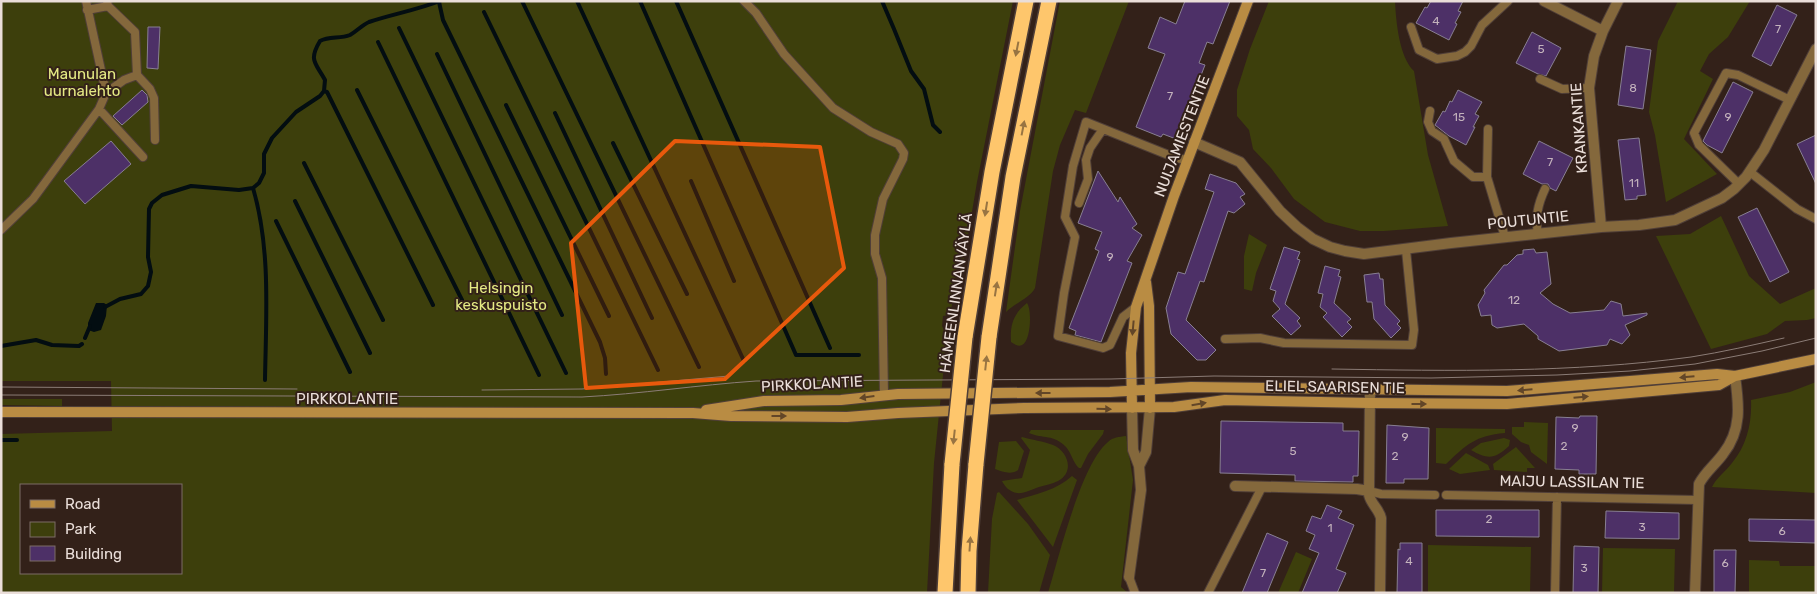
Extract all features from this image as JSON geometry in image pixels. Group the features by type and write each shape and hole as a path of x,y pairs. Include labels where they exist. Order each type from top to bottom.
{"highway":[{"name":"HÄMEENLINNANVÄYLÄ","path":"945,593 952,464 965,336 992,172 1026,1"},
{"path":"968,593 976,464 989,337 1013,177 1049,1"}],"main road":[{"name":"NUIJAMIESTENTIE","path":"1132,408 1132,336 1136,307 1194,142 1248,1"},
{"name":"NUIJAMIESTENTIE","path":"1146,281 1149,306 1150,408"},
{"name":"ELIEL SAARISEN TIE","path":"932,411 1024,408 1150,408 1186,406 1225,400 1370,404 1507,404 1719,385 1736,376 1816,359"},
{"name":"ELIEL SAARISEN TIE","path":"933,394 1208,388 1506,391 1717,374 1736,376"},
{"name":"PIRKKOLANTIE","path":"693,413 731,405 764,401 841,400 884,395 933,394"},
{"name":"PIRKKOLANTIE","path":"1,412 693,413 731,416 847,417 932,411"}],"street":[{"path":"1544,1 1603,31"},
{"name":"KRANKANTIE","path":"1601,227 1589,88 1594,56 1603,31 1618,1"},
{"name":"POUTUNTIE","path":"1194,142 1240,162 1280,211 1298,227 1321,243 1345,251 1364,254 1505,237 1675,220 1722,198 1750,172 1764,150 1816,49"},
{"path":"1695,593 1699,484 1702,477 1729,446 1736,431 1739,421 1739,406 1736,376"},
{"path":"1370,391 1369,491 1370,500 1380,512 1381,518 1380,593"},
{"path":"1129,576 1141,490 1139,466 1133,450 1132,408"},
{"path":"1139,466 1146,452 1150,408"},
{"path":"1235,486 1325,492 1357,489 1369,491"}],"lane":[{"path":"1,230 33,199 100,109 106,93 86,1"},
{"path":"744,1 756,13 784,54 833,108 871,132 898,144 904,153 903,159 883,199 875,235 875,254 882,278 884,395"},
{"path":"751,1 756,13"},
{"path":"1411,27 1419,50 1437,58 1457,56 1471,46 1482,25 1508,1"},
{"path":"88,10 108,4 136,32 137,76 150,89 154,98 155,140"},
{"path":"1739,184 1698,145 1694,133 1726,74 1738,74 1790,100"},
{"path":"106,93 124,80 137,76"},
{"path":"1540,79 1562,90 1589,88"},
{"path":"100,109 142,157"},
{"path":"1430,111 1428,122 1432,131 1444,139 1454,160 1473,177 1487,177"},
{"path":"1136,307 1123,317 1110,345 1103,348 1058,336 1075,237 1066,217 1073,166 1086,122 1176,158 1188,160"},
{"path":"1080,203 1088,179 1086,160 1096,137 1103,129"},
{"path":"1488,130 1487,177 1505,237"},
{"path":"1750,172 1797,208 1816,219"},
{"path":"1538,234 1536,220 1539,201 1545,189"},
{"path":"1225,339 1260,338 1284,343 1412,345 1414,330 1406,250"},
{"path":"1208,593 1262,487"},
{"path":"1369,491 1381,494 1435,495"},
{"name":"MAIJU LASSILAN TIE","path":"1446,495 1697,500"},
{"path":"1556,593 1557,497"},
{"path":"1129,576 1135,593"}],"highlighted area":[{"path":"675,141 820,147 844,268 725,379 586,388 571,243"}],"green space":[{"name":"Helsingin keskuspuisto","path":"1,1 1013,1 977,182 962,271 949,315 943,316 942,326 947,336 934,463 927,593 1,593 1,434 112,431 111,381 1,381"},
{"path":"1060,1 1129,1 1086,113 1075,110 1060,145 1053,171 1035,288 1030,295 1006,312 1020,211"},
{"path":"1269,1 1395,1 1399,38 1405,57 1414,71 1428,155 1448,226 1360,231 1325,222 1294,199 1271,168 1253,149 1249,130 1237,116 1237,90 1250,49"},
{"path":"1678,1 1750,1 1728,37 1709,54 1700,71 1713,79 1684,139 1717,174 1666,202 1655,135 1649,112 1658,41"},
{"path":"1721,216 1749,276 1780,304 1816,288 1816,318 1785,321 1767,334 1711,349 1656,236 1690,234"},
{"path":"1249,234 1267,245 1256,273 1252,291 1244,289 1244,256"},
{"path":"1027,303 1030,312 1029,332 1025,342 1022,345 1018,345 1011,342 1013,320 1018,311"},
{"path":"1816,382 1816,493 1712,487 1737,456 1745,441 1751,417 1751,400 1790,392"},
{"path":"1,399 62,399 62,406 1,405"},
{"path":"1524,422 1548,423 1547,464 1531,452 1529,445 1521,442 1512,434 1512,427 1524,427"},
{"path":"1436,428 1505,429 1505,433 1486,436 1472,442 1446,464 1436,463"},
{"path":"1031,430 1104,430 1081,468 1079,468 1062,443 1053,438 1029,433"},
{"path":"1126,436 1133,480 1121,587 1128,593 1048,593 1072,512 1089,470 1098,453 1108,442 1114,438"},
{"path":"1022,437 1045,442 1058,448 1068,462 1068,467 1063,477 1056,482 1022,493 1014,492 1006,487 1002,481 1022,478 1030,450"},
{"path":"1504,438 1510,440 1509,446 1495,456 1487,457 1471,450 1481,443"},
{"path":"1016,441 1024,451 1018,470 1010,473 995,469 999,442"},
{"path":"1516,447 1535,468 1527,468 1527,472 1494,470 1493,464"},
{"path":"1466,453 1488,465 1490,470 1460,474 1449,469"},
{"path":"1072,476 1077,480 1053,547 1017,500 1060,485"},
{"path":"999,492 1028,524 1050,555 1039,593 988,593 992,519 997,493"},
{"path":"1428,545 1531,547 1530,593 1428,593"},
{"path":"1603,548 1675,549 1674,593 1602,593"},
{"path":"1296,552 1312,559 1298,593 1278,593"},
{"path":"1749,560 1779,561 1780,566 1816,566 1816,593 1749,593"}],"shaded area":[{"path":"96,303 107,305 106,316 101,330 94,332 88,330 88,323"}],"building":[{"path":"1185,1 1230,1 1213,44 1207,42 1199,63 1205,65 1176,139 1163,134 1161,137 1136,127 1165,54 1148,48 1160,17 1176,24"},
{"path":"1431,1 1463,1 1458,11 1461,12 1455,23 1457,24 1449,40 1416,23 1425,7 1427,8"},
{"path":"1777,5 1797,15 1771,66 1752,56"},
{"path":"148,27 160,27 158,69 147,68"},
{"path":"1532,32 1561,48 1546,76 1516,63"},
{"path":"1626,46 1651,50 1643,109 1618,105"},
{"path":"1733,82 1753,92 1722,153 1703,141"},
{"path":"142,90 147,95 148,102 122,125 113,116"},
{"path":"1458,90 1482,102 1475,114 1479,116 1466,145 1449,136 1435,125 1443,111 1445,112 1450,101 1452,102"},
{"path":"1816,135 1816,184 1797,144"},
{"path":"1639,138 1646,195 1637,196 1637,199 1625,200 1618,140"},
{"path":"111,141 131,164 85,204 64,181"},
{"path":"1539,141 1573,158 1556,191 1550,188 1548,184 1542,184 1523,174"},
{"path":"1098,171 1118,202 1120,197 1137,224 1132,228 1142,235 1127,261 1132,263 1101,342 1075,335 1076,331 1069,328 1099,251 1095,249 1102,232 1078,223"},
{"path":"1210,174 1236,183 1245,194 1240,197 1245,204 1234,213 1228,211 1204,282 1200,281 1186,320 1216,350 1206,360 1197,360 1171,334 1166,308 1178,272 1185,274 1214,192 1205,189"},
{"path":"1757,208 1789,272 1770,282 1738,217"},
{"path":"1284,247 1300,252 1297,259 1300,260 1285,304 1300,318 1297,321 1301,326 1291,335 1272,316 1280,309 1273,301 1276,291 1270,289"},
{"path":"1534,249 1536,253 1547,252 1551,284 1540,293 1553,304 1570,313 1604,310 1611,301 1621,304 1623,316 1647,313 1647,315 1625,325 1630,335 1622,344 1610,339 1607,345 1559,351 1538,339 1538,336 1524,324 1497,328 1492,325 1491,315 1481,316 1478,305 1485,293 1484,290 1504,265 1507,265 1517,255 1523,254 1523,250"},
{"path":"1325,266 1340,270 1338,276 1341,277 1334,303 1351,319 1347,322 1352,327 1342,337 1323,317 1327,313 1320,307 1323,294 1318,293"},
{"path":"1379,273 1380,279 1383,279 1385,305 1400,321 1397,324 1401,328 1391,338 1374,319 1372,302 1367,302 1364,275"},
{"path":"1580,416 1597,416 1596,474 1579,474 1579,470 1555,469 1556,417 1579,418"},
{"path":"1221,421 1343,423 1343,431 1359,431 1358,476 1353,476 1353,482 1295,481 1295,475 1220,473"},
{"path":"1387,425 1429,428 1428,479 1404,479 1404,483 1386,483"},
{"path":"1327,505 1342,511 1338,518 1354,525 1336,569 1346,573 1337,593 1302,593 1319,553 1309,549 1315,535 1306,531 1312,516 1321,519"},
{"path":"1436,510 1539,510 1539,537 1436,536"},
{"path":"1606,511 1679,513 1679,539 1605,538"},
{"path":"1749,519 1816,520 1816,543 1749,541"},
{"path":"1267,533 1288,542 1267,593 1242,593"},
{"path":"1400,543 1422,543 1422,593 1397,593 1398,549 1400,550"},
{"path":"1574,546 1599,547 1598,593 1573,593"},
{"path":"1714,550 1736,550 1735,593 1714,593"}],"waterway":[{"path":"105,307 120,299 141,294 148,286 151,272 148,257 149,209 152,203 162,195 191,186 239,190 253,188 259,183 264,173 264,154 272,138 296,112 320,96 324,91 325,80 314,58 314,53 320,41 350,35 369,22 440,1"},
{"path":"522,1 699,367"},
{"path":"577,1 744,361"},
{"path":"640,1 796,355 859,355"},
{"path":"676,1 830,348"},
{"path":"882,1 911,71 924,89 933,125 940,132"},
{"path":"439,2 443,20 600,342 605,358 606,374"},
{"path":"484,12 658,370"},
{"path":"399,28 566,373"},
{"path":"378,42 539,375"},
{"path":"437,54 562,315"},
{"path":"357,90 462,300"},
{"path":"324,91 327,92 433,305"},
{"path":"506,105 609,316"},
{"path":"555,113 652,318"},
{"path":"613,143 687,294"},
{"path":"304,163 383,320"},
{"path":"691,181 734,281"},
{"path":"253,188 259,211 265,259 265,380"},
{"path":"295,201 370,353"},
{"path":"276,221 350,372"},
{"path":"85,338 90,326"},
{"path":"1,346 36,340 52,345 79,346 82,344"},
{"path":"1,440 17,440"}],"tram line":[{"path":"1332,369 1512,370 1602,366 1691,357 1784,338"},
{"path":"1,395 582,397 756,381 1111,379 1214,376 1431,378 1557,375 1630,371 1695,364 1816,338"},
{"path":"482,390 582,389 729,376"},
{"path":"1,387 297,389"}],"park label":[{"name":"Maunulan uurnalehto","path":"82,82"}]}
